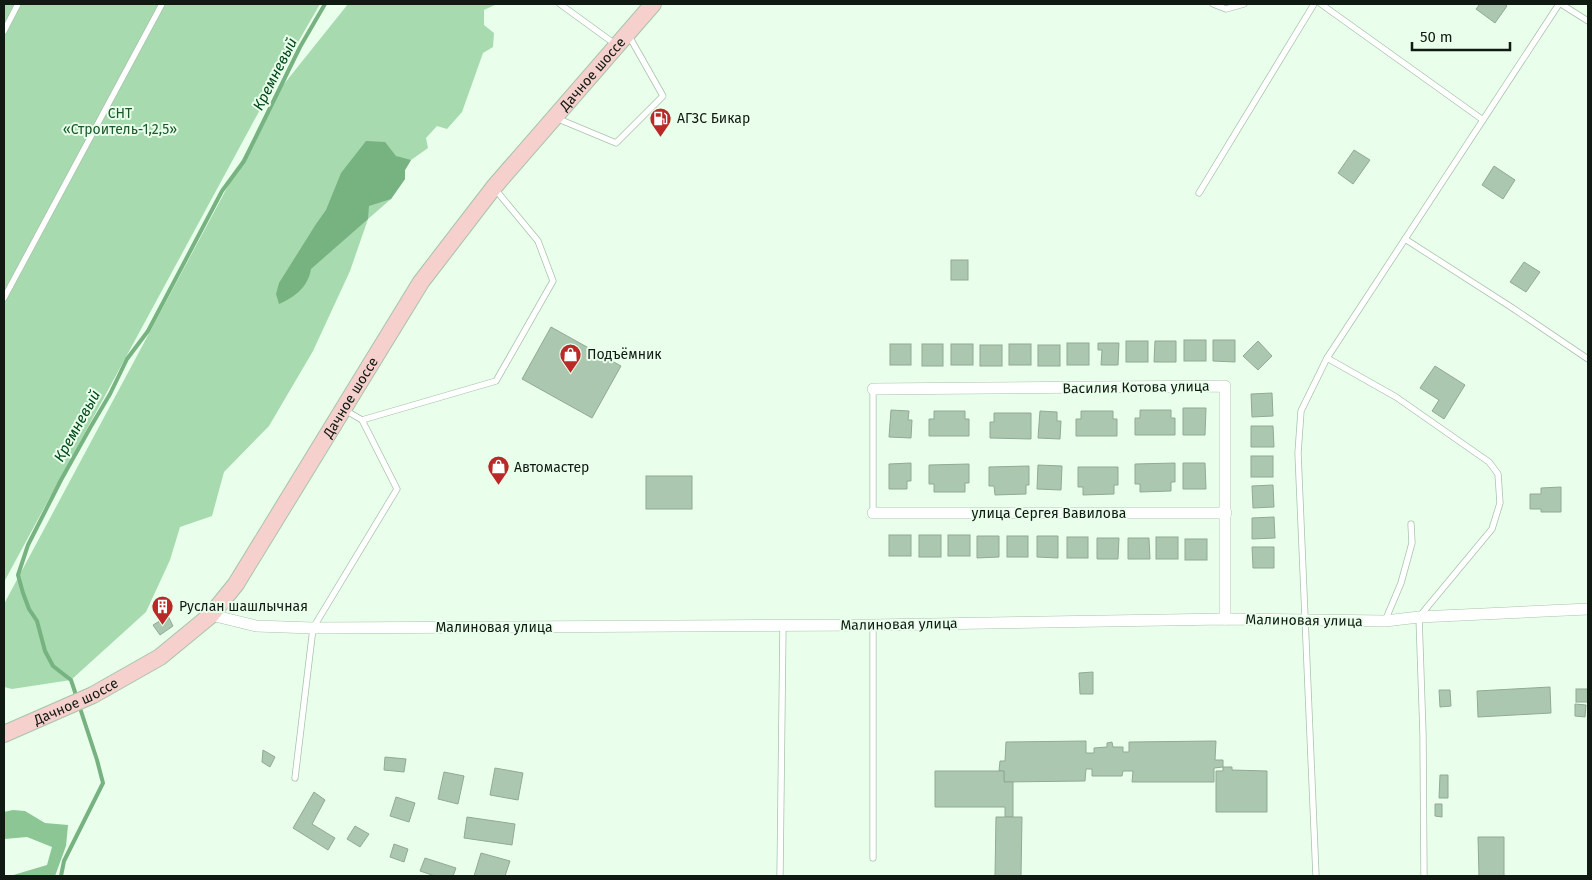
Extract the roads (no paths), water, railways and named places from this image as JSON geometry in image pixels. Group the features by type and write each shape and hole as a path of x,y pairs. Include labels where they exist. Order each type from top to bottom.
{"main road":[{"name":"Дачное шоссе","path":"4,734 93,695 160,656 211,615 236,584 422,282 494,187 653,4"}],"street":[{"name":"Василия Котова улица","path":"873,389 1225,386 1225,620"},
{"name":"улица Сергея Вавилова","path":"872,513 1226,512"},
{"name":"Малиновая улица","path":"211,615 256,626 313,628 873,625 1225,620 1385,621 1420,617 1588,609"}],"lane":[{"path":"4,30 18,4"},
{"path":"4,298 162,4"},
{"path":"554,117 616,144 663,96 622,40 560,4"},
{"path":"1213,4 1226,9 1244,4"},
{"path":"1199,193 1314,4"},
{"path":"1321,4 1483,120"},
{"path":"1316,876 1298,453 1301,411 1326,358 1560,4 1588,21"},
{"path":"362,420 496,381 553,281 538,241 494,187"},
{"path":"1405,239 1588,359"},
{"path":"1326,358 1396,397 1489,462 1498,474 1500,503 1492,530 1420,617 1424,876"},
{"path":"872,513 873,389"},
{"path":"295,778 313,628 397,489 362,420 344,409"},
{"path":"1385,621 1401,583 1412,543 1411,524"},
{"path":"780,876 783,625"},
{"path":"873,625 873,858"}],"waterway":[{"name":"Кремневый","path":"77,698 71,680 53,666 45,651 37,621 29,609 23,593 18,575 28,545 127,359 148,331 222,191 244,161 300,47 325,4"},
{"name":"Кремневый","path":"61,876 64,861 103,783 79,705"}],"place":[{"name":"АГЗС Бикар","path":"661,137"},
{"name":"Подъёмник","path":"571,373"},
{"name":"Автомастер","path":"498,486"},
{"name":"Руслан шашлычная","path":"163,625"}],"park label":[{"name":"СНТ «Строитель-1,2,5»","path":"120,122"}]}
